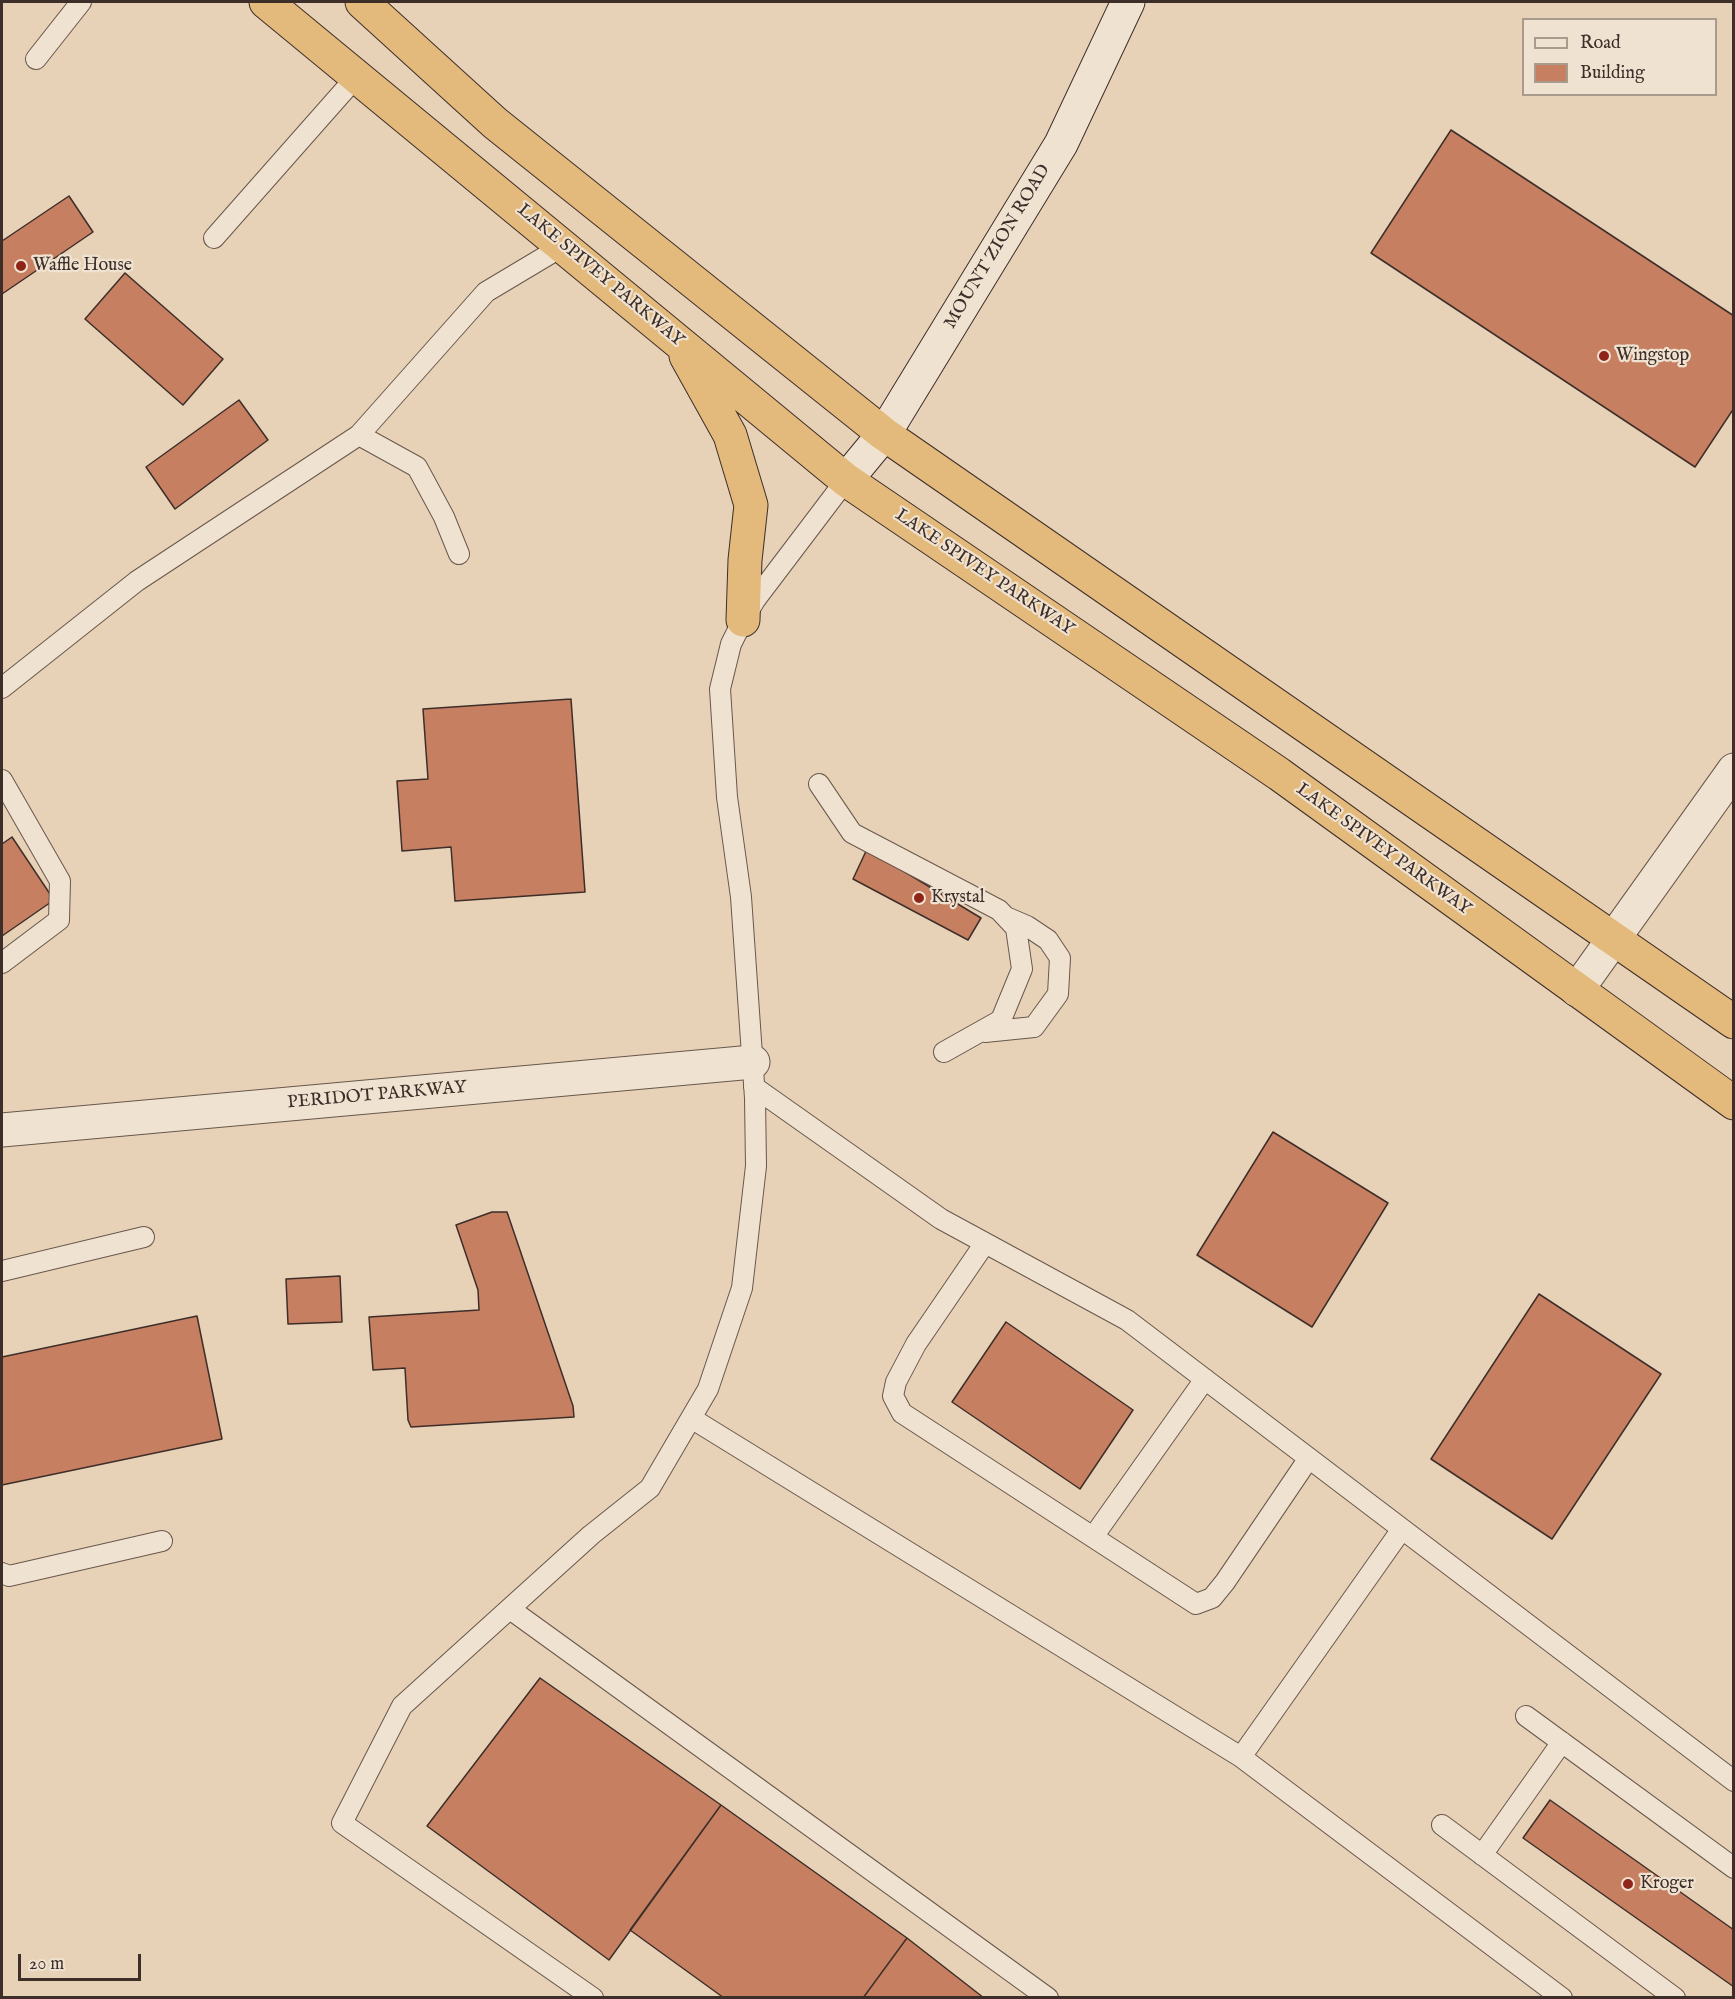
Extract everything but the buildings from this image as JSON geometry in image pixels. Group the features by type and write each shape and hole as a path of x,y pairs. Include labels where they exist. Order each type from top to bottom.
{"highway":[{"name":"LAKE SPIVEY PARKWAY","path":"267,2 846,480 1279,774 1734,1103"},
{"path":"362,2 495,123 884,434 1734,1022"},
{"path":"678,341 730,435 751,504 742,620"}],"street":[{"name":"MOUNT ZION ROAD","path":"846,480 884,434 1061,144 1128,2"},
{"path":"1577,990 1734,770"},
{"name":"PERIDOT PARKWAY","path":"2,1130 754,1074"}],"lane":[{"path":"36,59 81,2"},
{"path":"214,238 357,76"},
{"path":"2,688 136,581 360,435 486,292 563,246"},
{"path":"360,435 417,467 444,517 459,554"},
{"path":"593,1998 342,1823 402,1706 591,1535 650,1488 708,1389 742,1288 756,1166 754,1074 741,897 727,797 720,689 731,644 742,620 846,480"},
{"path":"2,780 60,880 59,920 2,963"},
{"path":"819,784 852,833 999,910 1017,928 1022,969 1001,1020 944,1052"},
{"path":"979,1032 1034,1027 1058,994 1060,958 1048,940 1027,926 1005,916"},
{"path":"754,1074 940,1219 1127,1320 1734,1781"},
{"path":"2,1271 144,1238"},
{"path":"985,1243 916,1344 896,1382 893,1396 902,1413 1196,1604 1212,1598 1225,1582 1309,1458"},
{"path":"1094,1537 1205,1379"},
{"path":"691,1418 1241,1757 1562,1998"},
{"path":"1241,1757 1402,1529"},
{"path":"2,1574 9,1576 162,1541"},
{"path":"510,1609 1048,1998"},
{"path":"1526,1716 1734,1868"},
{"path":"1482,1855 1562,1742"},
{"path":"1442,1825 1675,1998"}],"place":[{"name":"Waffle House","path":"21,266"},
{"name":"Wingstop","path":"1604,356"},
{"name":"Krystal","path":"919,898"},
{"name":"Kroger","path":"1628,1884"}]}
